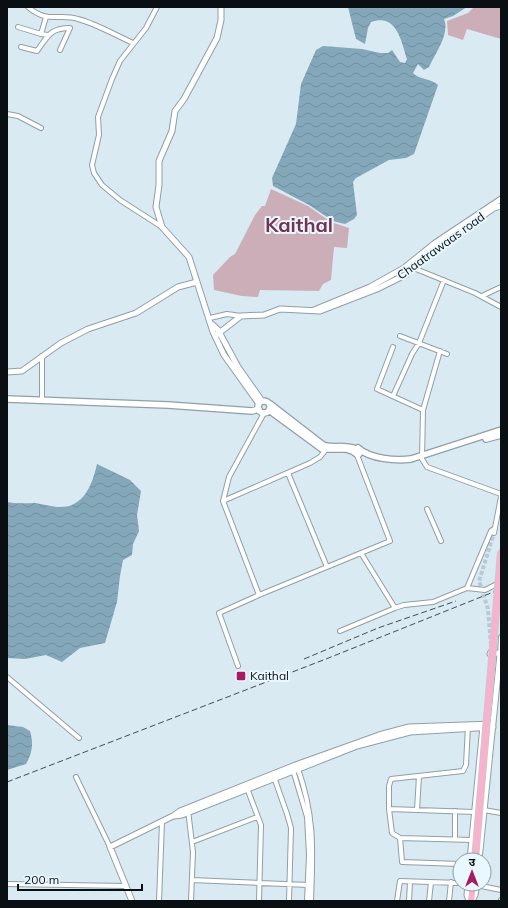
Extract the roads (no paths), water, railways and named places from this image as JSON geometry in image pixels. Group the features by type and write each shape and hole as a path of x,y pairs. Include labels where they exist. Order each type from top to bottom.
{"main road":[{"path":"7,399 168,405 252,411 267,401 268,409"},
{"path":"260,405 327,448 345,445 357,452 403,460 422,458 501,435"},
{"path":"422,458 501,430"},
{"path":"476,852 501,552"}],"street":[{"path":"28,7 36,13 46,17 77,18 133,43"},
{"path":"157,7 146,28 120,61 98,117 99,135 92,165 94,173 102,185 120,200 162,227 189,257 210,318 228,360 260,405"},
{"path":"162,227 156,207 159,185 159,161 172,131 175,111 184,99 217,38 221,20 221,7"},
{"path":"41,34 46,17"},
{"path":"18,27 48,35"},
{"path":"21,47 38,51 51,32 60,28 70,28 60,50"},
{"path":"7,114 18,116 41,128"},
{"path":"210,318 227,314 241,316 264,315 280,309 314,310 370,287 410,266 435,243 501,199"},
{"name":"Chaatrawaas road","path":"410,266 494,208 501,206"},
{"path":"410,266 482,296 501,307"},
{"path":"393,396 412,354 419,343 444,280"},
{"path":"7,372 22,371 61,342 88,329 136,313 178,287 197,282"},
{"path":"482,296 501,287"},
{"path":"217,334 241,316"},
{"path":"400,336 447,354"},
{"path":"393,347 377,388 379,391 423,410"},
{"path":"440,351 423,410 422,458 427,467 501,494"},
{"path":"42,356 42,400"},
{"path":"259,595 223,501 229,477 268,409"},
{"path":"223,501 320,458 327,448"},
{"path":"238,666 220,620 219,613 390,541 357,452"},
{"path":"288,473 327,567"},
{"path":"494,533 501,497"},
{"path":"427,509 440,541"},
{"path":"467,588 491,531 495,528"},
{"path":"361,553 395,608"},
{"path":"340,631 404,605 433,602 467,588 484,590 501,582"},
{"path":"480,852 501,637"},
{"path":"471,852 491,650 500,654"},
{"path":"7,677 79,738"},
{"path":"468,726 466,765 463,770 391,779 389,786 389,809 392,833 400,838 472,840"},
{"path":"110,847 173,816 367,739 409,727 493,726"},
{"path":"246,786 274,777 295,767"},
{"path":"295,767 312,821 314,844 307,901"},
{"path":"417,810 419,776"},
{"path":"76,777 110,847 132,901"},
{"path":"274,777 291,828 289,901"},
{"path":"246,786 260,825 259,901"},
{"path":"389,809 474,812"},
{"path":"188,810 192,842 191,901"},
{"path":"484,810 501,813"},
{"path":"455,811 455,839"},
{"path":"192,842 258,817"},
{"path":"159,901 162,822"},
{"path":"400,838 402,862 452,864"},
{"path":"192,880 310,885"},
{"path":"397,901 399,882 451,882 449,901"},
{"path":"409,901 410,882"},
{"path":"429,901 430,882"},
{"path":"7,884 126,886"},
{"path":"310,885 311,901"}],"water":[{"path":"348,7 467,7 453,16 444,19 444,37 429,67 424,70 418,64 413,73 418,77 432,81 438,85 414,154 406,158 389,160 356,178 353,182 357,215 354,219 345,224 333,221 309,205 273,186 272,178 296,124 301,84 316,50 323,46 362,49 380,53 388,53 392,50 400,62 405,63 407,59 400,37 392,25 387,21 380,20 371,22 368,28 365,44 356,39"},
{"path":"97,464 130,480 141,491 137,515 139,531 133,544 132,555 123,560 117,602 105,643 80,648 62,662 46,655 25,659 7,658 7,502 35,503 57,507 66,507 74,504 80,500 89,488"},
{"path":"7,725 23,727 30,731 32,745 31,753 26,764 7,770"}],"tunnel":[{"path":"491,645 488,609 479,581 494,533"}],"railway":[{"path":"7,782 326,659 501,589"},
{"path":"304,659 378,628 456,601"}],"place":[{"name":"Kaithal","path":"241,676"}],"district":[{"name":"Kaithal","path":"299,225"}]}
